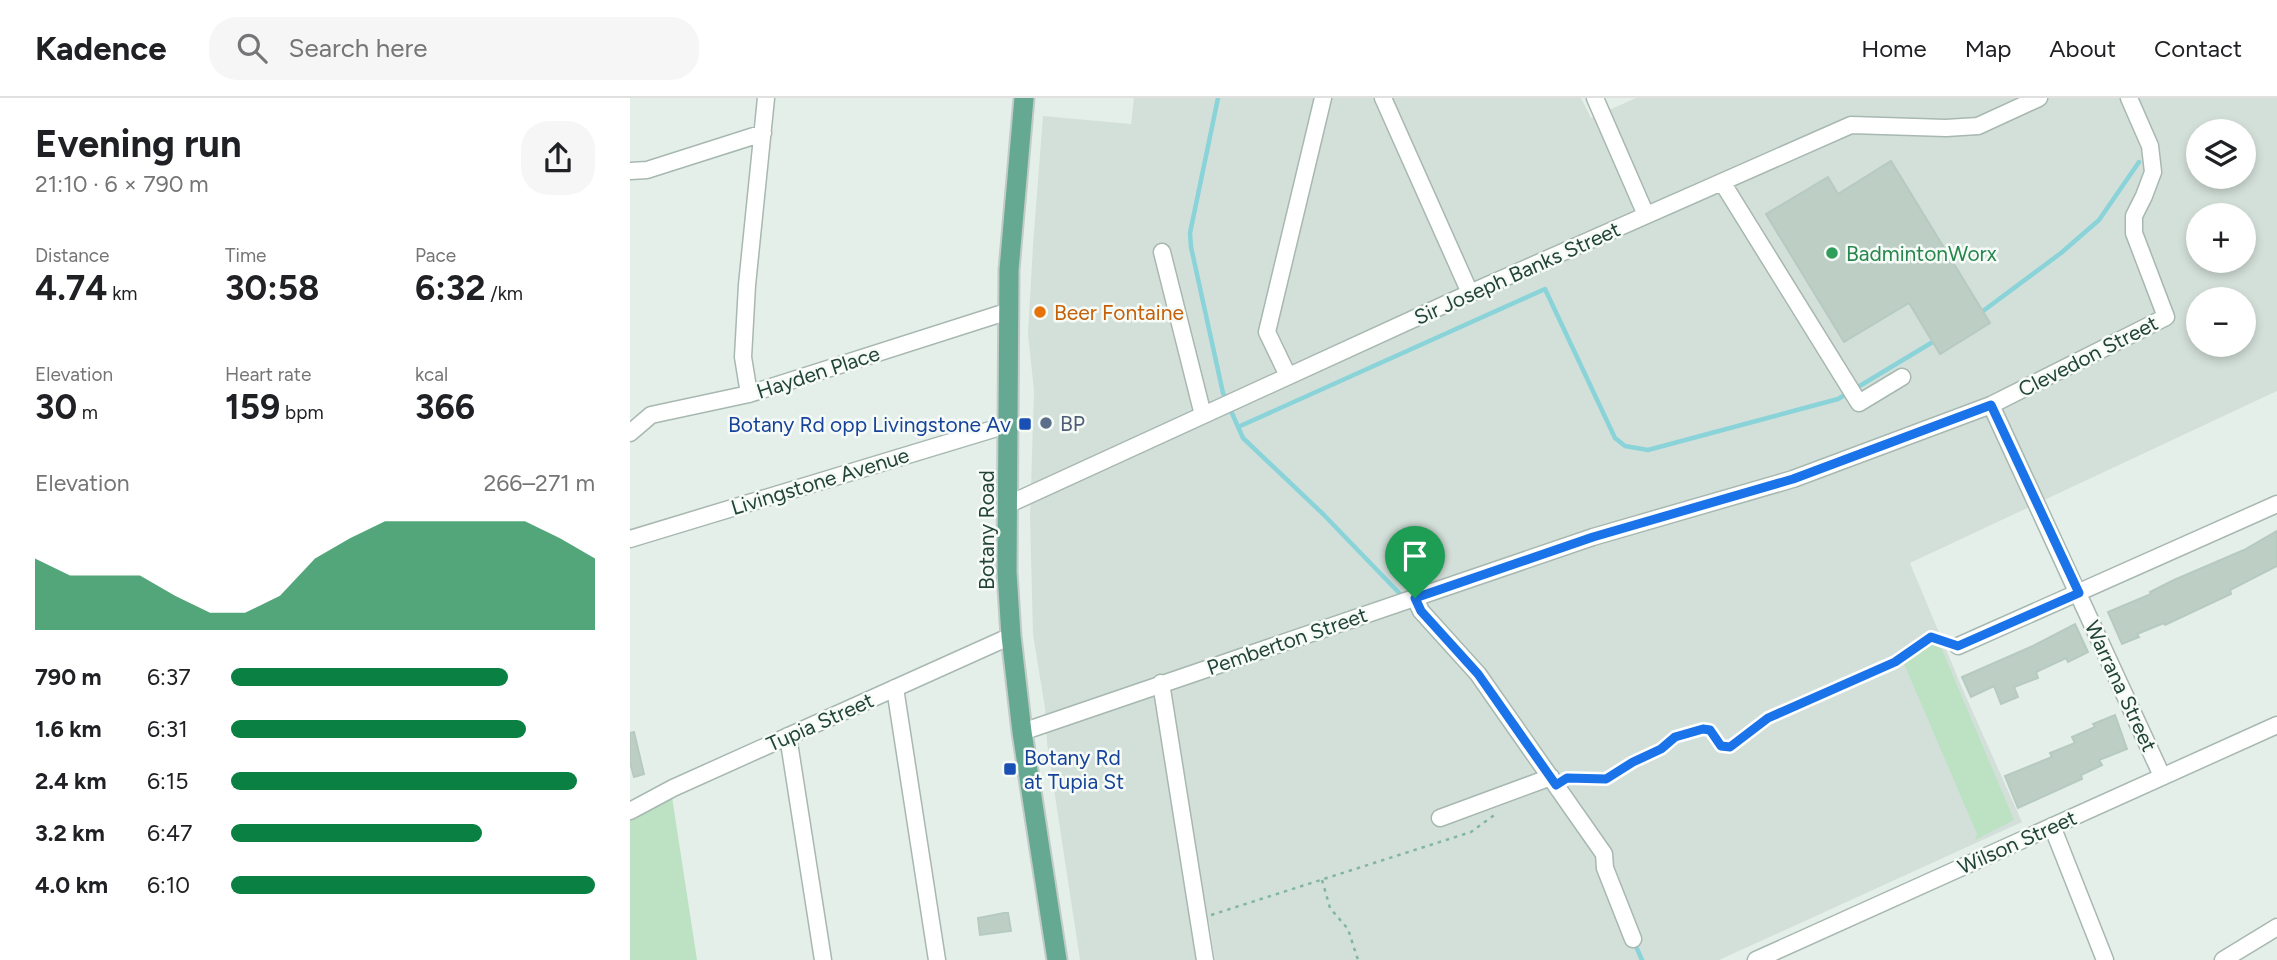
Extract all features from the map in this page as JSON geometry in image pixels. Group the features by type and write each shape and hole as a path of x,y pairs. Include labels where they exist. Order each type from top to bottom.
{"main road":[{"name":"Botany Road","path":"1024,98 1012,228 1009,311 1007,572 1022,732 1057,960"}],"street":[{"path":"749,394 743,357 747,285 766,98"},
{"path":"1288,376 1267,332 1322,98"},
{"path":"1383,98 1470,293"},
{"path":"1595,98 1646,215"},
{"name":"Sir Joseph Banks Street","path":"1007,505 1470,293 1851,125 1946,128 1978,126 2039,98"},
{"name":"Clevedon Street","path":"1991,405 2166,317 2134,233 2134,216 2152,172 2150,146 2129,98"},
{"path":"630,171 647,170 763,134"},
{"path":"1722,182 1859,403 1902,377"},
{"path":"1162,252 1203,415"},
{"name":"Hayden Place","path":"630,433 650,415 749,394 1009,311"},
{"name":"Warrana Street","path":"1991,405 2162,776"},
{"name":"Pemberton Street","path":"1022,732 1593,537 1793,479 1991,405"},
{"name":"Livingstone Avenue","path":"630,539 1010,424"},
{"path":"1958,646 2277,504"},
{"path":"1415,598 1421,611 1478,674 1605,854 1605,868 1633,939"},
{"name":"Tupia Street","path":"630,811 673,788 1011,636"},
{"path":"1161,683 1205,960"},
{"path":"895,688 937,960"},
{"name":"Wilson Street","path":"1756,960 2277,725"},
{"path":"788,736 823,960"},
{"path":"1440,817 1553,781"},
{"path":"2052,826 2105,960"},
{"path":"2223,960 2277,927"}],"path":[{"path":"1553,781 1567,778 1606,779 1661,749 1675,737 1703,729 1710,730 1721,746 1730,747 1768,718 1895,662 1931,637 1958,646"},
{"path":"1198,919 1471,832 1501,810"},
{"path":"1322,880 1330,908 1348,929 1358,960"}],"shaded area":[{"path":"1134,98 1581,98 1591,118 1636,98 2277,98 2277,391 1910,563 2022,822 1719,960 1215,960 1209,921 1193,920 1197,960 1080,960 1033,635 1030,518 1034,391 1028,334 1043,116 1131,124"}],"green space":[{"path":"1935,633 2014,820 1975,840 1977,834 1899,652"},
{"path":"670,784 697,960 630,960 630,806"}],"building":[{"path":"1891,161 1990,323 1940,354 1909,303 1844,342 1766,214 1828,177 1838,194"},
{"path":"2277,531 2277,566 2230,590 2231,594 2165,625 2164,623 2137,634 2139,637 2122,644 2108,612 2244,550"},
{"path":"2075,624 2088,652 2068,662 2066,658 2036,672 2038,678 2014,687 2018,697 2001,704 1994,686 1971,697 1962,677"},
{"path":"2115,715 2127,749 2099,760 2102,765 2081,775 2082,779 2018,808 2005,776 2052,757 2050,753 2075,743 2072,737"},
{"path":"634,732 644,774 634,777 630,762 630,733"},
{"path":"1008,913 1011,931 980,935 978,918"}],"waterway":[{"path":"1218,98 1190,233 1223,393 1243,438 1323,514 1403,597"},
{"path":"1979,314 2061,253 2099,220 2139,162"},
{"path":"1238,427 1545,289 1615,438 1625,446 1648,450 1838,399 1936,340"},
{"path":"1634,942 1642,960"}],"place":[{"name":"BadmintonWorx","path":"1832,253"},
{"name":"Beer Fontaine","path":"1040,312"},
{"name":"BP","path":"1046,423"},
{"name":"Botany Rd opp Livingstone Av","path":"1025,424"},
{"name":"Botany Rd at Tupia St","path":"1010,769"}],"route":[{"path":"1991,405 2079,593 1958,646 1931,637 1895,662 1768,718 1730,747 1721,746 1710,730 1703,729 1675,737 1661,749 1606,779 1567,778 1556,785 1478,674 1421,611 1415,598 1593,537 1793,479 1991,405"}]}
